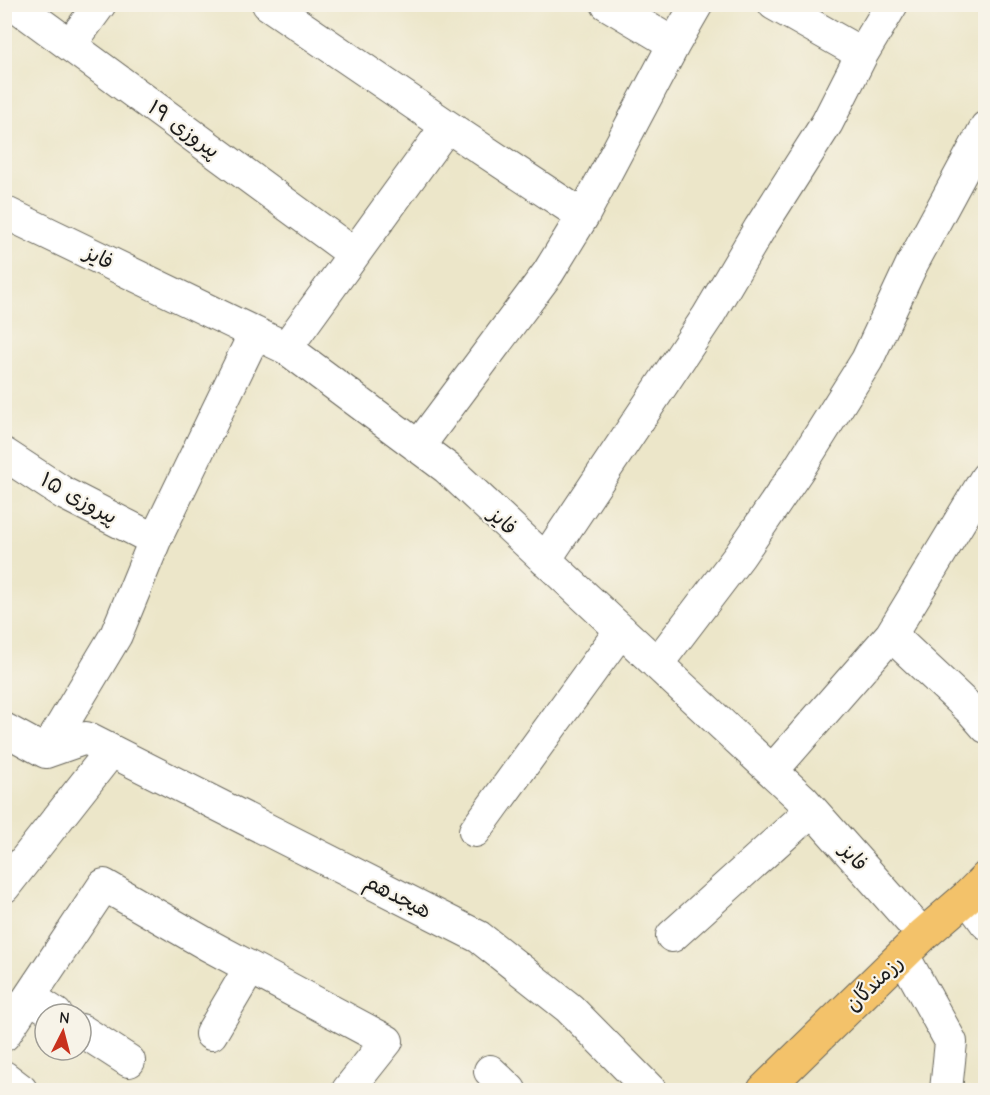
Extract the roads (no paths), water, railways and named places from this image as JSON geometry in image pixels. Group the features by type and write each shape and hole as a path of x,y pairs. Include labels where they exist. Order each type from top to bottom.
{"main road":[{"name":"رزمندگان","path":"764,1090 976,887"}],"street":[{"name":"پیروزی ۱۹","path":"14,4 354,254"},
{"path":"70,45 100,4"},
{"path":"268,4 583,216"},
{"path":"607,4 674,44"},
{"path":"418,447 548,273 583,216 697,4"},
{"path":"774,4 862,54"},
{"path":"545,560 708,316 760,228 828,123 862,54 892,4"},
{"path":"286,348 447,126"},
{"path":"657,664 740,555 798,470 867,360 912,264 986,127"},
{"name":"فایز","path":"4,212 286,348 447,468 621,630 812,810 913,945 951,1042 946,1090"},
{"path":"4,729 46,752 116,635 155,540 255,333"},
{"name":"پیروزی ۱۵","path":"4,454 65,494 155,540"},
{"path":"772,771 891,635 981,493"},
{"path":"475,831 621,630"},
{"path":"891,635 981,709"},
{"name":"هیجدهم","path":"46,752 86,738 479,937 569,1008 650,1090"},
{"path":"4,887 111,751"},
{"path":"672,936 812,810"},
{"path":"4,1035 104,885 250,968 387,1041 348,1090"},
{"path":"976,887 986,923"},
{"path":"211,1034 250,968"},
{"path":"30,997 38,1002"},
{"path":"93,1038 129,1061"},
{"path":"4,1077 21,1090"}]}
